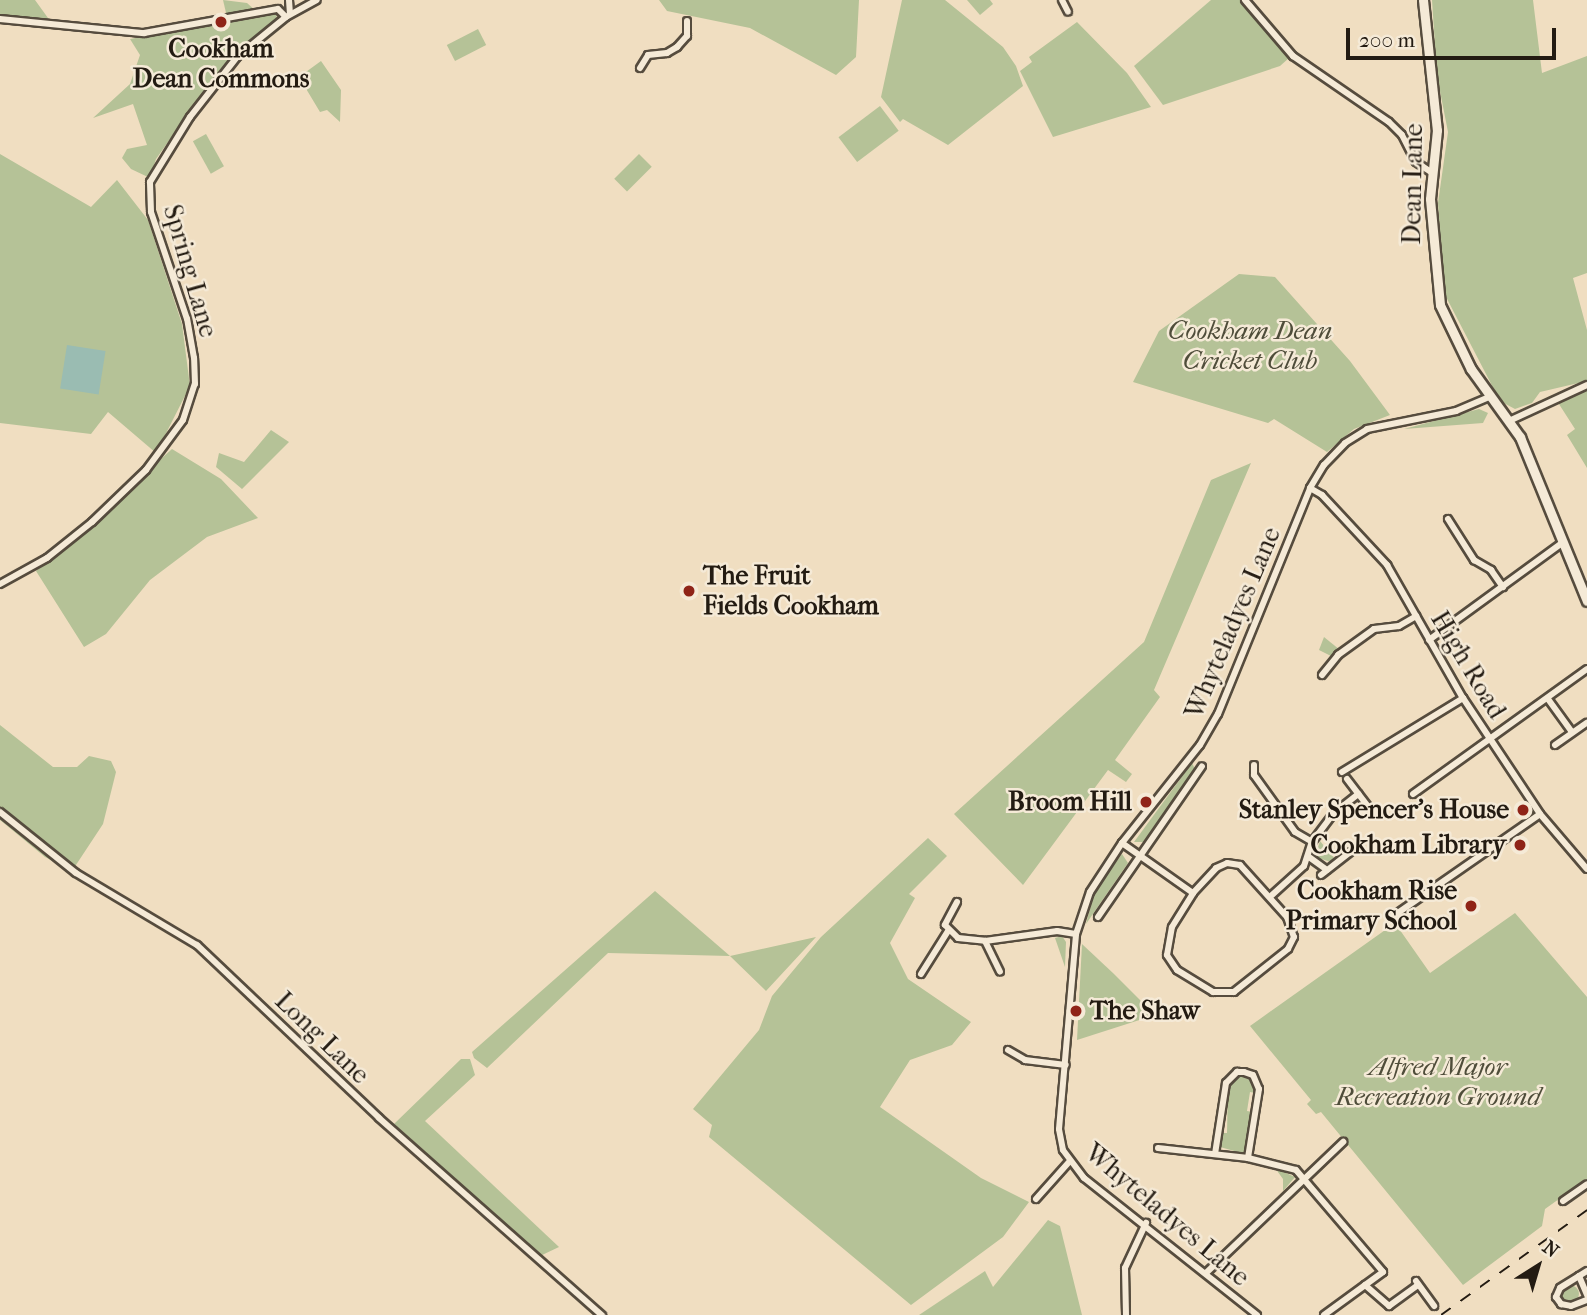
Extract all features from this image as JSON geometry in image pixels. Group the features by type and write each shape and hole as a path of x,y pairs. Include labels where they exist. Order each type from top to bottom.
{"street":[{"path":"0,19 144,33 278,9 288,15 289,0"},
{"name":"Spring Lane","path":"0,584 47,558 92,522 146,470 183,420 195,384 194,358 187,319 151,212 150,182 190,117 237,57 288,15 317,0"},
{"path":"1062,0 1068,12"},
{"path":"1245,0 1293,56 1389,122 1402,135 1416,162 1431,172"},
{"name":"Dean Lane","path":"1423,0 1437,130 1431,172 1434,279 1440,305 1489,397 1520,437 1587,601"},
{"path":"640,68 648,55 667,53 677,47 687,36 687,21"},
{"path":"1509,421 1587,385"},
{"name":"Whyteladyes Lane","path":"1257,1315 1069,1162 1059,1129 1076,934 1090,892 1122,843 1195,751 1218,714 1310,488 1345,443 1367,429 1456,411 1489,397"},
{"name":"High Road","path":"1310,488 1322,495 1387,565 1463,698 1540,814 1587,869"},
{"path":"1448,519 1474,560 1491,570 1503,587"},
{"path":"1429,640 1562,544"},
{"path":"1322,675 1338,656 1374,629 1399,626 1416,616"},
{"path":"1413,794 1587,669"},
{"path":"1342,772 1463,698"},
{"path":"1548,699 1572,732"},
{"path":"1555,745 1587,723"},
{"path":"1254,765 1254,775 1295,832 1312,842"},
{"path":"1098,917 1202,766"},
{"path":"1347,779 1373,813"},
{"path":"1272,895 1309,858 1312,842 1334,813 1358,794"},
{"name":"Long Lane","path":"0,812 76,873 175,928 197,945 379,1118 601,1315"},
{"path":"1392,917 1540,814"},
{"path":"1122,843 1192,893"},
{"path":"1321,875 1350,852"},
{"path":"1309,858 1328,870"},
{"path":"1227,863 1240,865 1272,895 1294,937 1278,961 1224,995 1177,970 1167,955 1172,928 1192,893 1227,863"},
{"path":"921,974 948,931 948,915 957,902"},
{"path":"948,931 958,938 985,941 1057,930 1076,934"},
{"path":"985,941 1000,972"},
{"path":"1008,1049 1025,1060 1066,1065"},
{"path":"1215,1154 1226,1083 1237,1072 1244,1072 1253,1075 1259,1089 1248,1158"},
{"path":"1206,1273 1343,1142"},
{"path":"1158,1148 1248,1158 1286,1166 1304,1178 1383,1272 1324,1315"},
{"path":"1036,1199 1069,1162"},
{"path":"1568,1200 1587,1184"},
{"path":"1126,1315 1125,1268 1146,1223"},
{"path":"1579,1276 1587,1297 1571,1306 1561,1304 1556,1297 1560,1288 1579,1276 1587,1271"},
{"path":"1365,1285 1389,1306 1417,1283 1434,1306"}],"green space":[{"path":"0,0 35,0 48,18 58,22 0,18"},
{"path":"223,0 247,3 256,11 227,17"},
{"path":"659,0 859,0 856,57 836,75 750,28 667,11"},
{"path":"902,0 945,0 1003,47 1016,66 1023,86 948,145 903,119 900,122 881,97"},
{"path":"967,0 990,0 993,4 980,15"},
{"path":"1211,0 1240,0 1289,58 1280,66 1163,105 1134,66"},
{"path":"1432,0 1533,0 1542,73 1587,56 1587,273 1573,278 1587,330 1587,381 1540,392 1532,403 1515,409 1500,401 1444,293 1438,203 1448,132 1437,76"},
{"path":"276,13 277,19 239,50 187,115 156,159 150,178 131,169 122,158 127,149 147,145 133,104 93,118 130,84 140,55 130,39"},
{"path":"1077,22 1127,73 1151,107 1053,137 1020,71 1032,62 1029,57"},
{"path":"478,29 486,45 455,61 447,45"},
{"path":"321,61 341,90 340,122 327,110 320,112 299,77"},
{"path":"880,106 899,131 857,162 838,137"},
{"path":"206,134 224,166 211,174 193,141"},
{"path":"0,154 91,207 117,180 148,220 182,324 190,386 156,453 108,412 91,434 0,423"},
{"path":"639,154 652,167 627,191 614,179"},
{"name":"Cookham Dean Cricket Club","path":"1239,274 1275,277 1350,361 1390,415 1354,429 1327,452 1274,419 1268,423 1133,382 1159,331"},
{"path":"1587,390 1587,468 1567,435 1575,429 1557,401"},
{"path":"1479,409 1488,413 1483,423 1404,429"},
{"path":"271,430 289,442 242,489 216,467 219,453 244,462"},
{"path":"172,449 221,479 258,518 207,537 150,580 106,634 84,647 36,571"},
{"path":"1251,463 1154,690 1160,697 1115,760 1132,774 1126,782 1108,770 1023,885 954,814 1144,642 1211,480"},
{"path":"1324,637 1340,650 1333,657 1319,650"},
{"path":"0,725 53,767 77,767 89,756 111,761 116,772 103,824 72,871 45,857 0,820"},
{"path":"1192,763 1195,769 1144,842 1134,842"},
{"path":"928,838 947,856 909,894 915,898 890,943 908,979 971,1022 952,1045 910,1060 880,1107 981,1178 1029,1202 1003,1237 911,1305 709,1137 712,1125 693,1109 759,1030 772,996 821,937"},
{"path":"1320,841 1335,859 1331,862 1315,857"},
{"path":"1122,854 1128,863 1086,924 1094,892"},
{"path":"655,891 730,956 608,953 487,1068 474,1058 472,1052"},
{"name":"Alfred Major Recreation Ground","path":"1515,913 1587,997 1587,1179 1545,1209 1542,1226 1463,1285 1321,1112 1316,1114 1307,1104 1311,1100 1250,1026 1395,923 1430,973"},
{"path":"1062,936 1066,942 1065,967 1055,938"},
{"path":"816,937 766,991 730,956"},
{"path":"1082,944 1114,974 1155,1015 1077,1040"},
{"path":"461,1059 470,1059 475,1075 425,1121 559,1247 540,1256 394,1124"},
{"path":"1236,1074 1250,1077 1256,1087 1255,1093 1250,1092 1247,1111 1253,1112 1245,1154 1220,1147 1222,1133 1227,1133 1228,1083"},
{"path":"1275,1168 1295,1177 1283,1191 1283,1179"},
{"path":"1048,1220 1060,1226 1082,1315 919,1315 985,1271 993,1287"},
{"path":"1570,1285 1576,1288 1579,1294 1576,1300 1570,1303 1564,1300 1561,1294 1564,1288"}],"water":[{"path":"67,345 106,351 99,395 60,388"}],"railway":[{"path":"1441,1315 1587,1210"}],"place":[{"name":"Cookham Dean Commons","path":"221,22"},
{"name":"The Fruit Fields Cookham","path":"689,591"},
{"name":"Broom Hill","path":"1146,802"},
{"name":"Stanley Spencer's House","path":"1523,810"},
{"name":"Cookham Library","path":"1520,845"},
{"name":"Cookham Rise Primary School","path":"1471,906"},
{"name":"The Shaw","path":"1076,1011"}]}
